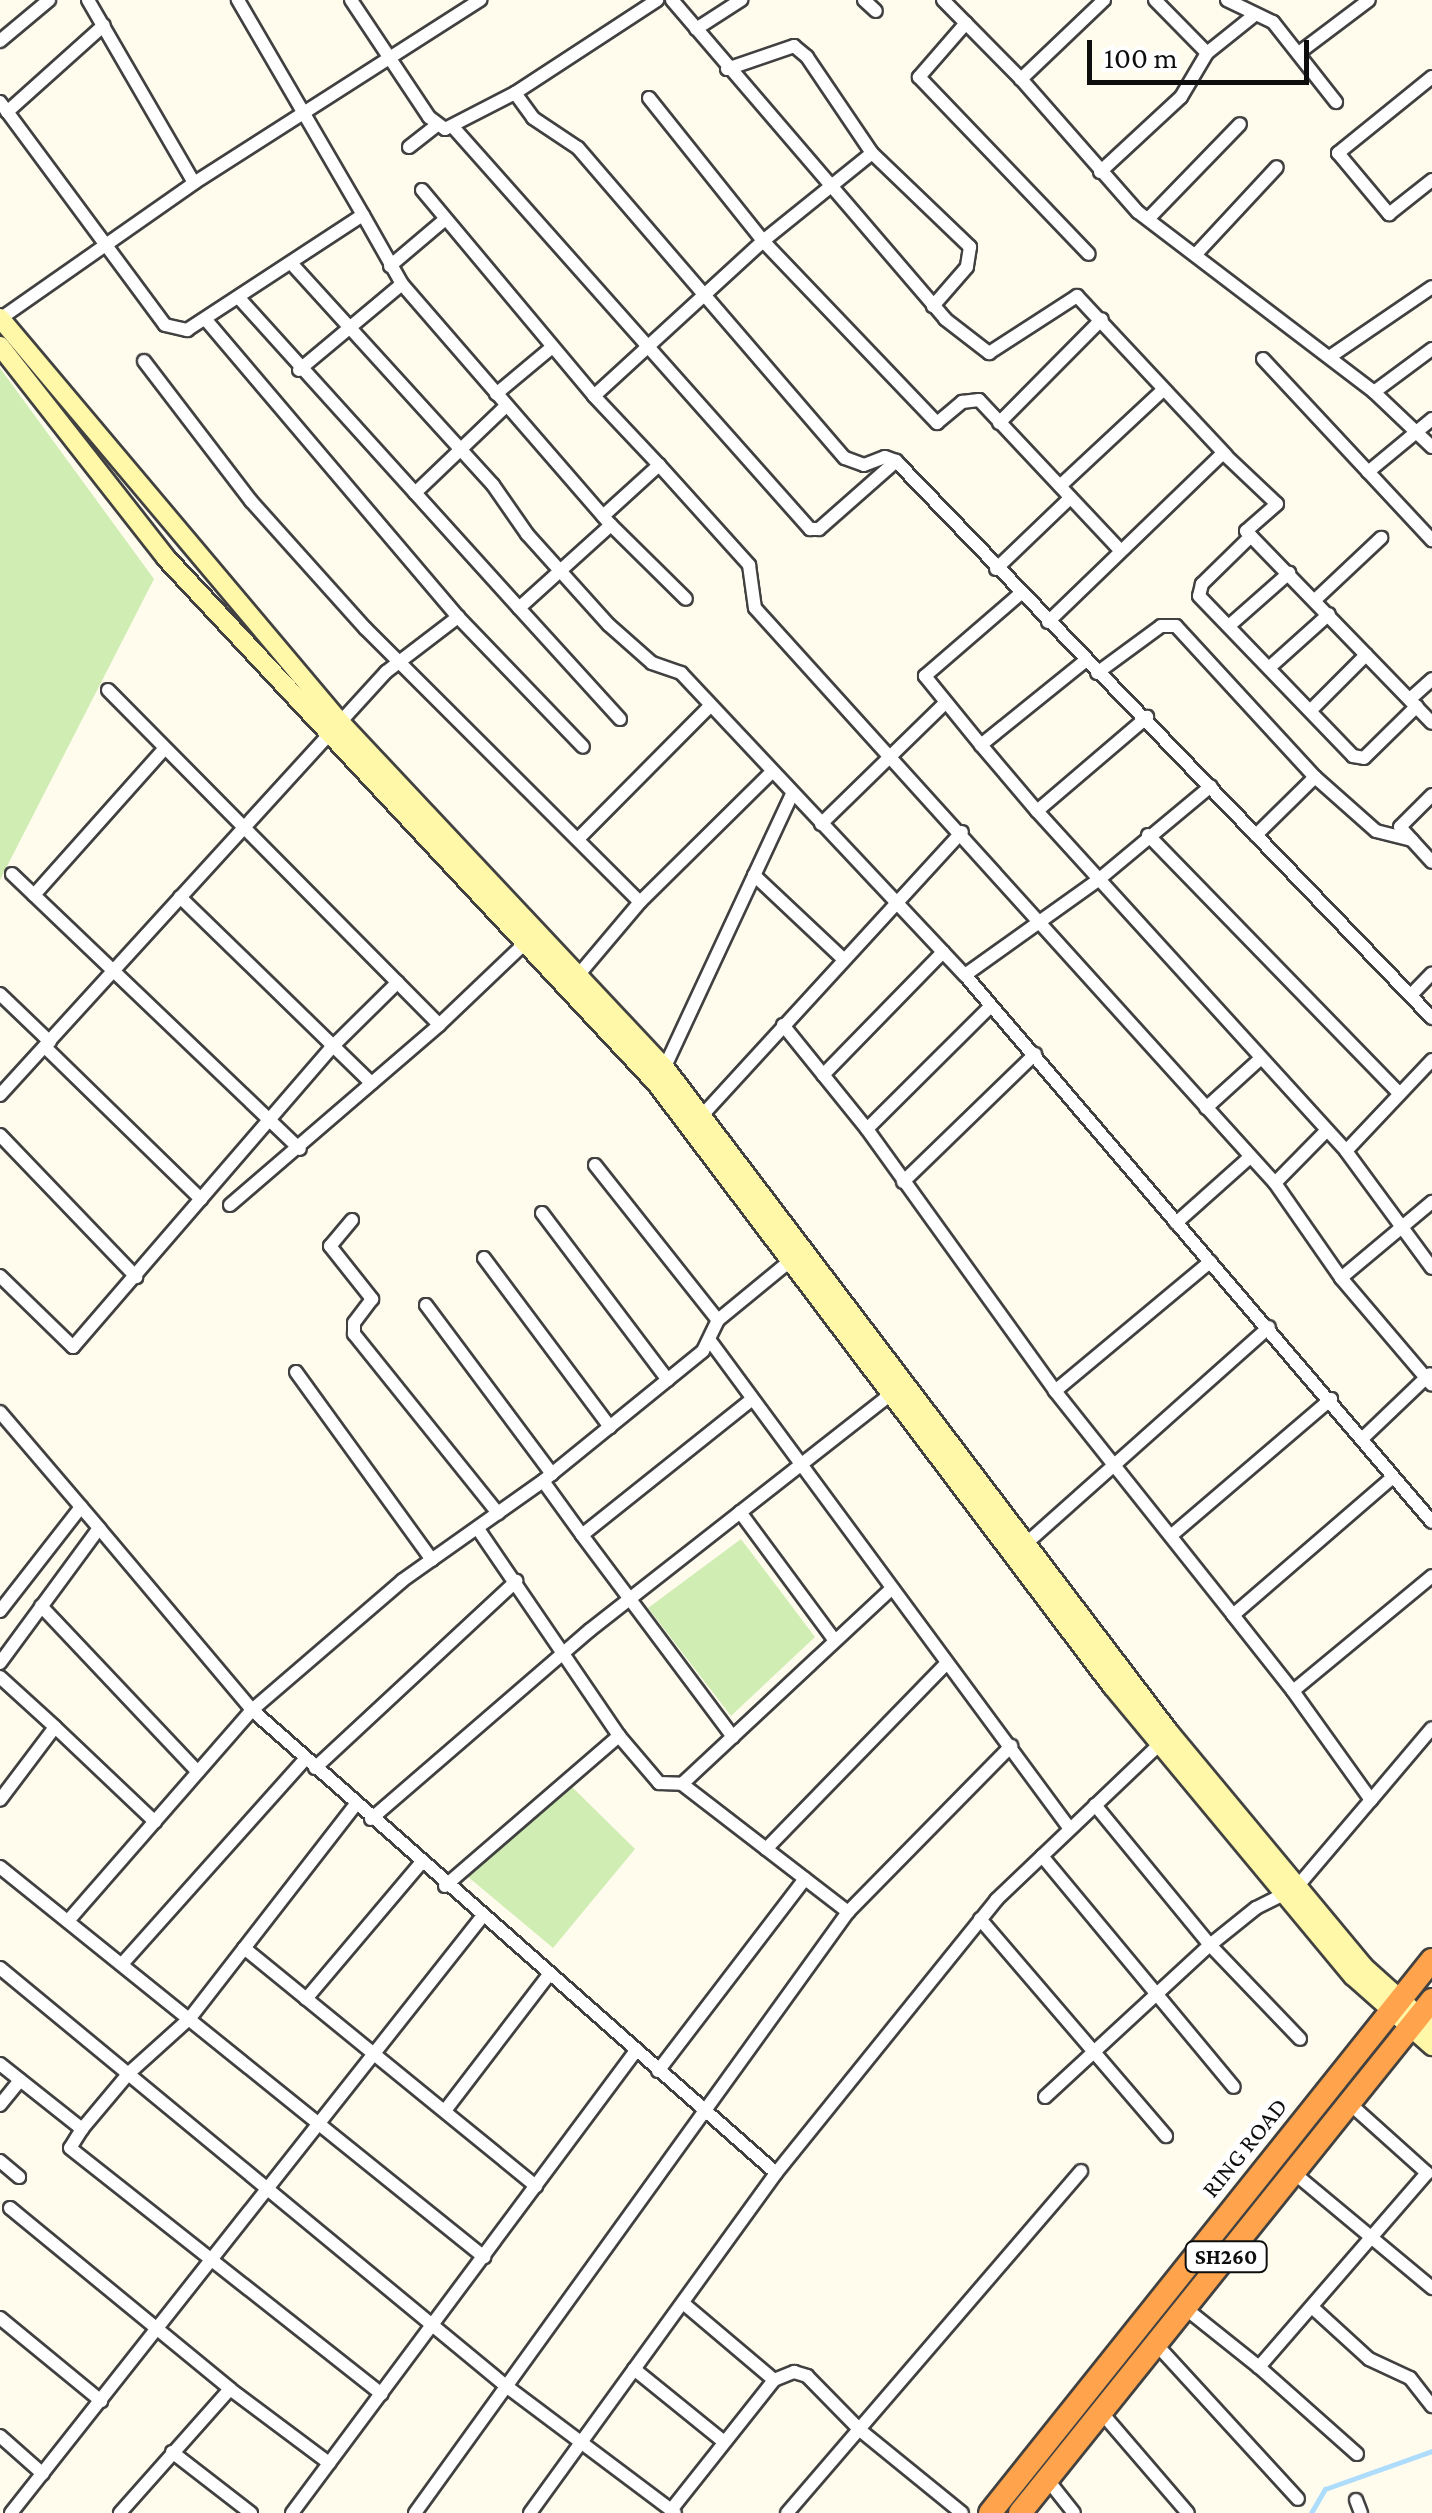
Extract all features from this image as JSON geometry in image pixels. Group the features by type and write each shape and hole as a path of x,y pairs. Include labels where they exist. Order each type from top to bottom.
{"highway":[{"name":"RING ROAD","path":"990,2513 1432,1960"},
{"name":"SH260","path":"1020,2513 1349,2104 1424,2018"}],"street":[{"path":"0,41 48,0"},
{"path":"88,0 194,183"},
{"path":"238,0 402,284 607,521 686,599"},
{"path":"351,0 438,125"},
{"path":"480,0 103,242 0,318 340,722 580,972 696,1122 792,1261 898,1388 1165,1739 1371,1984 1394,2006 1424,2018 1432,2046"},
{"path":"408,147 438,125 453,127 515,93 657,0"},
{"path":"672,0 828,189 933,306 989,353 1070,295 1102,319 1162,390 1276,504 1246,531 1432,724"},
{"path":"696,29 741,0"},
{"path":"864,0 876,11"},
{"path":"943,0 1148,219 1331,356 1432,447"},
{"path":"1021,79 1104,0"},
{"path":"1155,0 1207,53"},
{"path":"1228,0 1252,18 1273,22 1336,102"},
{"path":"1300,52 1370,0"},
{"path":"1100,172 1181,97 1207,53 1252,18"},
{"path":"966,23 919,77 1089,254"},
{"path":"104,25 4,107 164,325 187,330 206,320 363,215"},
{"path":"727,69 794,46 872,154 970,247 967,267 933,306"},
{"path":"1432,77 1338,153 1389,214 1432,180"},
{"path":"515,93 533,118 578,148 704,299 845,458 864,465 885,457 896,461 1097,673 1147,716 1432,1018"},
{"path":"649,98 763,241 936,422 970,398 1120,549"},
{"path":"1148,219 1240,124"},
{"path":"453,127 810,529 819,529 896,461"},
{"path":"594,396 763,241 872,154"},
{"path":"1197,254 1276,168"},
{"path":"422,190 443,221 551,348 749,565 755,608 1042,919 1275,1183 1341,1278 1430,1379 1364,1437"},
{"path":"390,266 443,221"},
{"path":"291,263 628,644 681,673 965,976 1364,1437 1432,1521"},
{"path":"299,370 402,284"},
{"path":"1331,356 1432,286"},
{"path":"239,298 299,370 620,719"},
{"path":"998,422 1102,319"},
{"path":"206,320 458,616 583,747"},
{"path":"0,346 166,558 328,737 524,944 661,1076"},
{"path":"496,394 551,348"},
{"path":"1374,392 1432,349"},
{"path":"1262,358 1432,540"},
{"path":"144,361 287,542 640,902"},
{"path":"1060,486 1162,390"},
{"path":"416,493 506,406"},
{"path":"1368,472 1432,419"},
{"path":"1048,622 1212,459 1226,456"},
{"path":"519,608 659,465"},
{"path":"996,569 1070,498"},
{"path":"1251,536 1198,589 1359,760 1432,679"},
{"path":"1315,600 1382,538"},
{"path":"1230,626 1289,573"},
{"path":"1020,594 925,676 1097,881 1346,1150 1432,1268"},
{"path":"1270,667 1329,614"},
{"path":"0,1095 240,828 400,658 458,616"},
{"path":"1097,673 1162,626 1176,626 1315,777 1376,831 1412,840"},
{"path":"1311,710 1366,654"},
{"path":"981,745 1085,660"},
{"path":"108,690 240,828 439,1024"},
{"path":"821,824 945,703"},
{"path":"578,840 710,706"},
{"path":"1037,811 1147,716"},
{"path":"34,895 164,749"},
{"path":"580,972 640,902 772,772"},
{"path":"1256,835 1315,777"},
{"path":"965,976 1097,881 1211,786"},
{"path":"661,1076 792,794"},
{"path":"1432,795 1400,827 1432,862"},
{"path":"696,1122 895,900 962,832"},
{"path":"1148,835 1400,1094"},
{"path":"12,874 300,1149"},
{"path":"754,875 842,958"},
{"path":"180,897 330,1050 370,1083"},
{"path":"230,1206 300,1149 524,944"},
{"path":"824,1076 943,952"},
{"path":"1411,995 1432,973"},
{"path":"0,1276 73,1347 268,1118 398,982"},
{"path":"0,994 201,1199"},
{"path":"867,1129 990,1006"},
{"path":"783,1025 867,1129 1055,1391 1172,1534 1371,1800"},
{"path":"903,1182 1035,1054"},
{"path":"1206,1108 1259,1060"},
{"path":"1346,1150 1432,1060"},
{"path":"696,1122 804,1246 898,1388"},
{"path":"1275,1183 1327,1130"},
{"path":"0,1135 136,1277"},
{"path":"1176,1223 1249,1158"},
{"path":"595,1164 718,1320"},
{"path":"1341,1278 1432,1202"},
{"path":"542,1213 668,1380"},
{"path":"352,1220 330,1246 372,1298 354,1323 354,1334 498,1513"},
{"path":"68,1921 252,1710 432,1560 548,1478 668,1380 711,1342 718,1320 792,1261 804,1246"},
{"path":"484,1258 610,1427"},
{"path":"1055,1391 1210,1262"},
{"path":"426,1305 548,1478 582,1536 733,1736"},
{"path":"1019,1550 1116,1468 1269,1327"},
{"path":"711,1342 797,1467 1070,1829"},
{"path":"296,1372 432,1560"},
{"path":"371,1819 628,1599 898,1388"},
{"path":"1172,1534 1331,1399"},
{"path":"582,1536 751,1400"},
{"path":"0,1412 252,1710 481,1918 776,2173"},
{"path":"1233,1615 1393,1477"},
{"path":"2,1605 81,1507"},
{"path":"740,1512 835,1641"},
{"path":"0,1663 98,1528"},
{"path":"478,1529 620,1736 660,1784 682,1784 848,1912"},
{"path":"1293,1691 1432,1576"},
{"path":"122,1964 310,1763 516,1581"},
{"path":"682,1784 890,1590"},
{"path":"41,1606 198,1772"},
{"path":"766,1849 946,1664"},
{"path":"0,1678 154,1822"},
{"path":"0,1800 54,1727"},
{"path":"1045,2097 1093,2048 1210,1945 1256,1908 1290,1892 1432,1728"},
{"path":"445,1886 620,1736"},
{"path":"530,2513 776,2173 980,1919 1165,1739"},
{"path":"415,2513 848,1912 1011,1746"},
{"path":"355,1806 190,2018 129,2073 70,2148 382,2394"},
{"path":"1095,1806 1210,1945 1300,2039"},
{"path":"1042,1856 1151,1995 1234,2087"},
{"path":"306,1999 420,1864"},
{"path":"0,1867 484,2257"},
{"path":"658,2071 805,1879"},
{"path":"11,2513 481,1918"},
{"path":"980,1919 1166,2136"},
{"path":"244,1948 374,2055 447,2108 536,2186"},
{"path":"0,1968 506,2386 673,2512 723,2440 774,2380 794,2372 808,2376 862,2431 962,2513"},
{"path":"447,2108 548,1976"},
{"path":"292,2513 636,2052"},
{"path":"0,2064 82,2128"},
{"path":"0,2105 20,2080"},
{"path":"1258,2367 1430,2172 1349,2104"},
{"path":"0,2162 18,2176"},
{"path":"788,2513 1082,2171"},
{"path":"1294,2172 1432,2288"},
{"path":"10,2208 230,2389 330,2463"},
{"path":"682,2303 774,2380"},
{"path":"1312,2307 1369,2360 1410,2378 1432,2406"},
{"path":"1185,2308 1357,2454"},
{"path":"0,2318 101,2401"},
{"path":"1156,2344 1298,2499"},
{"path":"634,2370 723,2440"},
{"path":"120,2513 230,2389"},
{"path":"1101,2412 1188,2513"},
{"path":"0,2436 44,2474"},
{"path":"172,2452 251,2513"},
{"path":"1047,2479 1074,2513"}],"green space":[{"path":"0,368 154,579 0,880"},
{"path":"741,1539 815,1637 731,1716 648,1608"},
{"path":"568,1783 635,1849 553,1948 467,1876"}],"waterway":[{"path":"1311,2513 1325,2489 1432,2451"}]}
